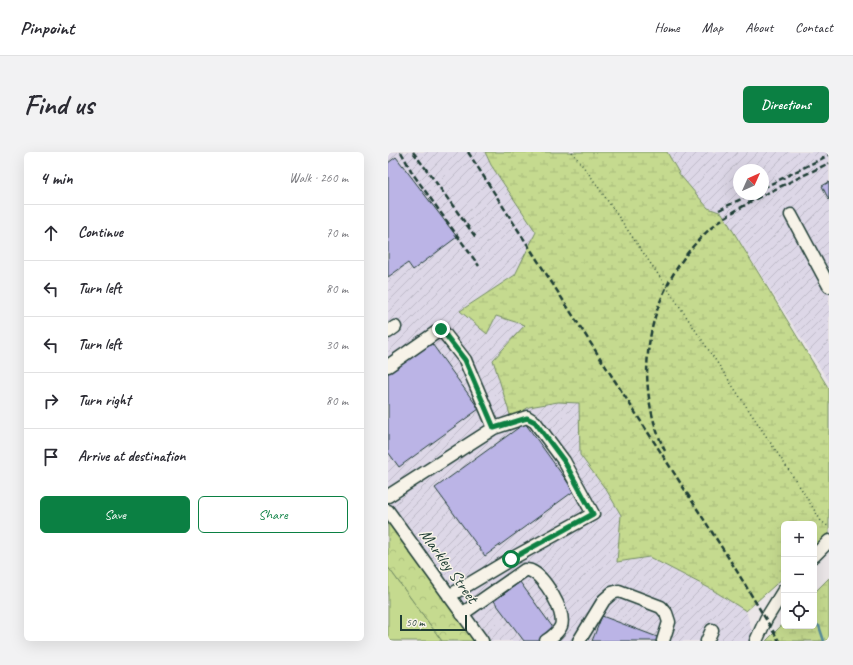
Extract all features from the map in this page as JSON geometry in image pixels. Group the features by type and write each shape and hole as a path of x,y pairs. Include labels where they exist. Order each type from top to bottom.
{"street":[{"path":"791,215 829,286"},
{"path":"388,366 441,329 465,360 494,428"},
{"path":"388,496 494,428 527,418 535,422 564,461 593,514 511,559 449,596"},
{"name":"Markley Street","path":"388,511 482,641"},
{"path":"817,553 829,541"},
{"path":"462,614 525,570 533,571 542,580 558,603 562,617 561,626 546,641"},
{"path":"580,641 604,600 612,593 619,591 661,607 666,613 669,622 663,641"},
{"path":"756,641 766,619 782,593"}],"path":[{"path":"572,152 592,178 658,274 802,490 821,521 829,527"}],"shaded area":[{"path":"388,152 485,152 491,165 536,232 515,275 460,311 487,334 496,316 525,325 511,418 529,407 558,402 579,403 580,455 607,491 621,515 617,562 649,557 711,589 746,611 755,641 490,641 388,516"},
{"path":"667,152 829,152 829,382 722,213 708,208 680,175"}],"green space":[{"path":"485,152 667,152 680,175 708,208 722,213 829,389 829,536 817,547 817,521 781,521 781,580 746,611 711,589 649,557 617,562 621,515 607,491 580,455 579,403 558,402 529,407 511,418 493,360 525,325 496,316 487,334 460,311 515,275 536,232 491,165"},
{"path":"388,516 490,641 442,641 388,567"},
{"path":"388,567 442,641 388,641"},
{"path":"829,578 829,641 766,641 781,626 781,629 817,629 817,590"}],"building":[{"path":"396,157 457,237 413,270 408,263 388,277 388,163"},
{"path":"829,182 829,200 822,186"},
{"path":"430,341 479,409 399,467 388,452 388,371"},
{"path":"525,423 574,491 485,556 435,488"},
{"path":"520,582 554,629 538,641 524,641 494,601"},
{"path":"602,616 660,638 659,641 592,641"}],"waterway":[{"path":"817,625 819,626 824,641"}],"railway":[{"path":"401,152 413,174 479,266"},
{"path":"413,152 477,239"},
{"path":"468,152 735,568 779,641"},
{"path":"769,185 829,155"},
{"path":"665,451 654,421 648,390 648,359 652,328 661,299 675,271 694,245 721,220 750,202 829,163"},
{"path":"719,210 739,200"}],"route":[{"path":"441,329 465,360 494,428 520,419 527,418 535,422 564,461 593,514 511,559"}]}
